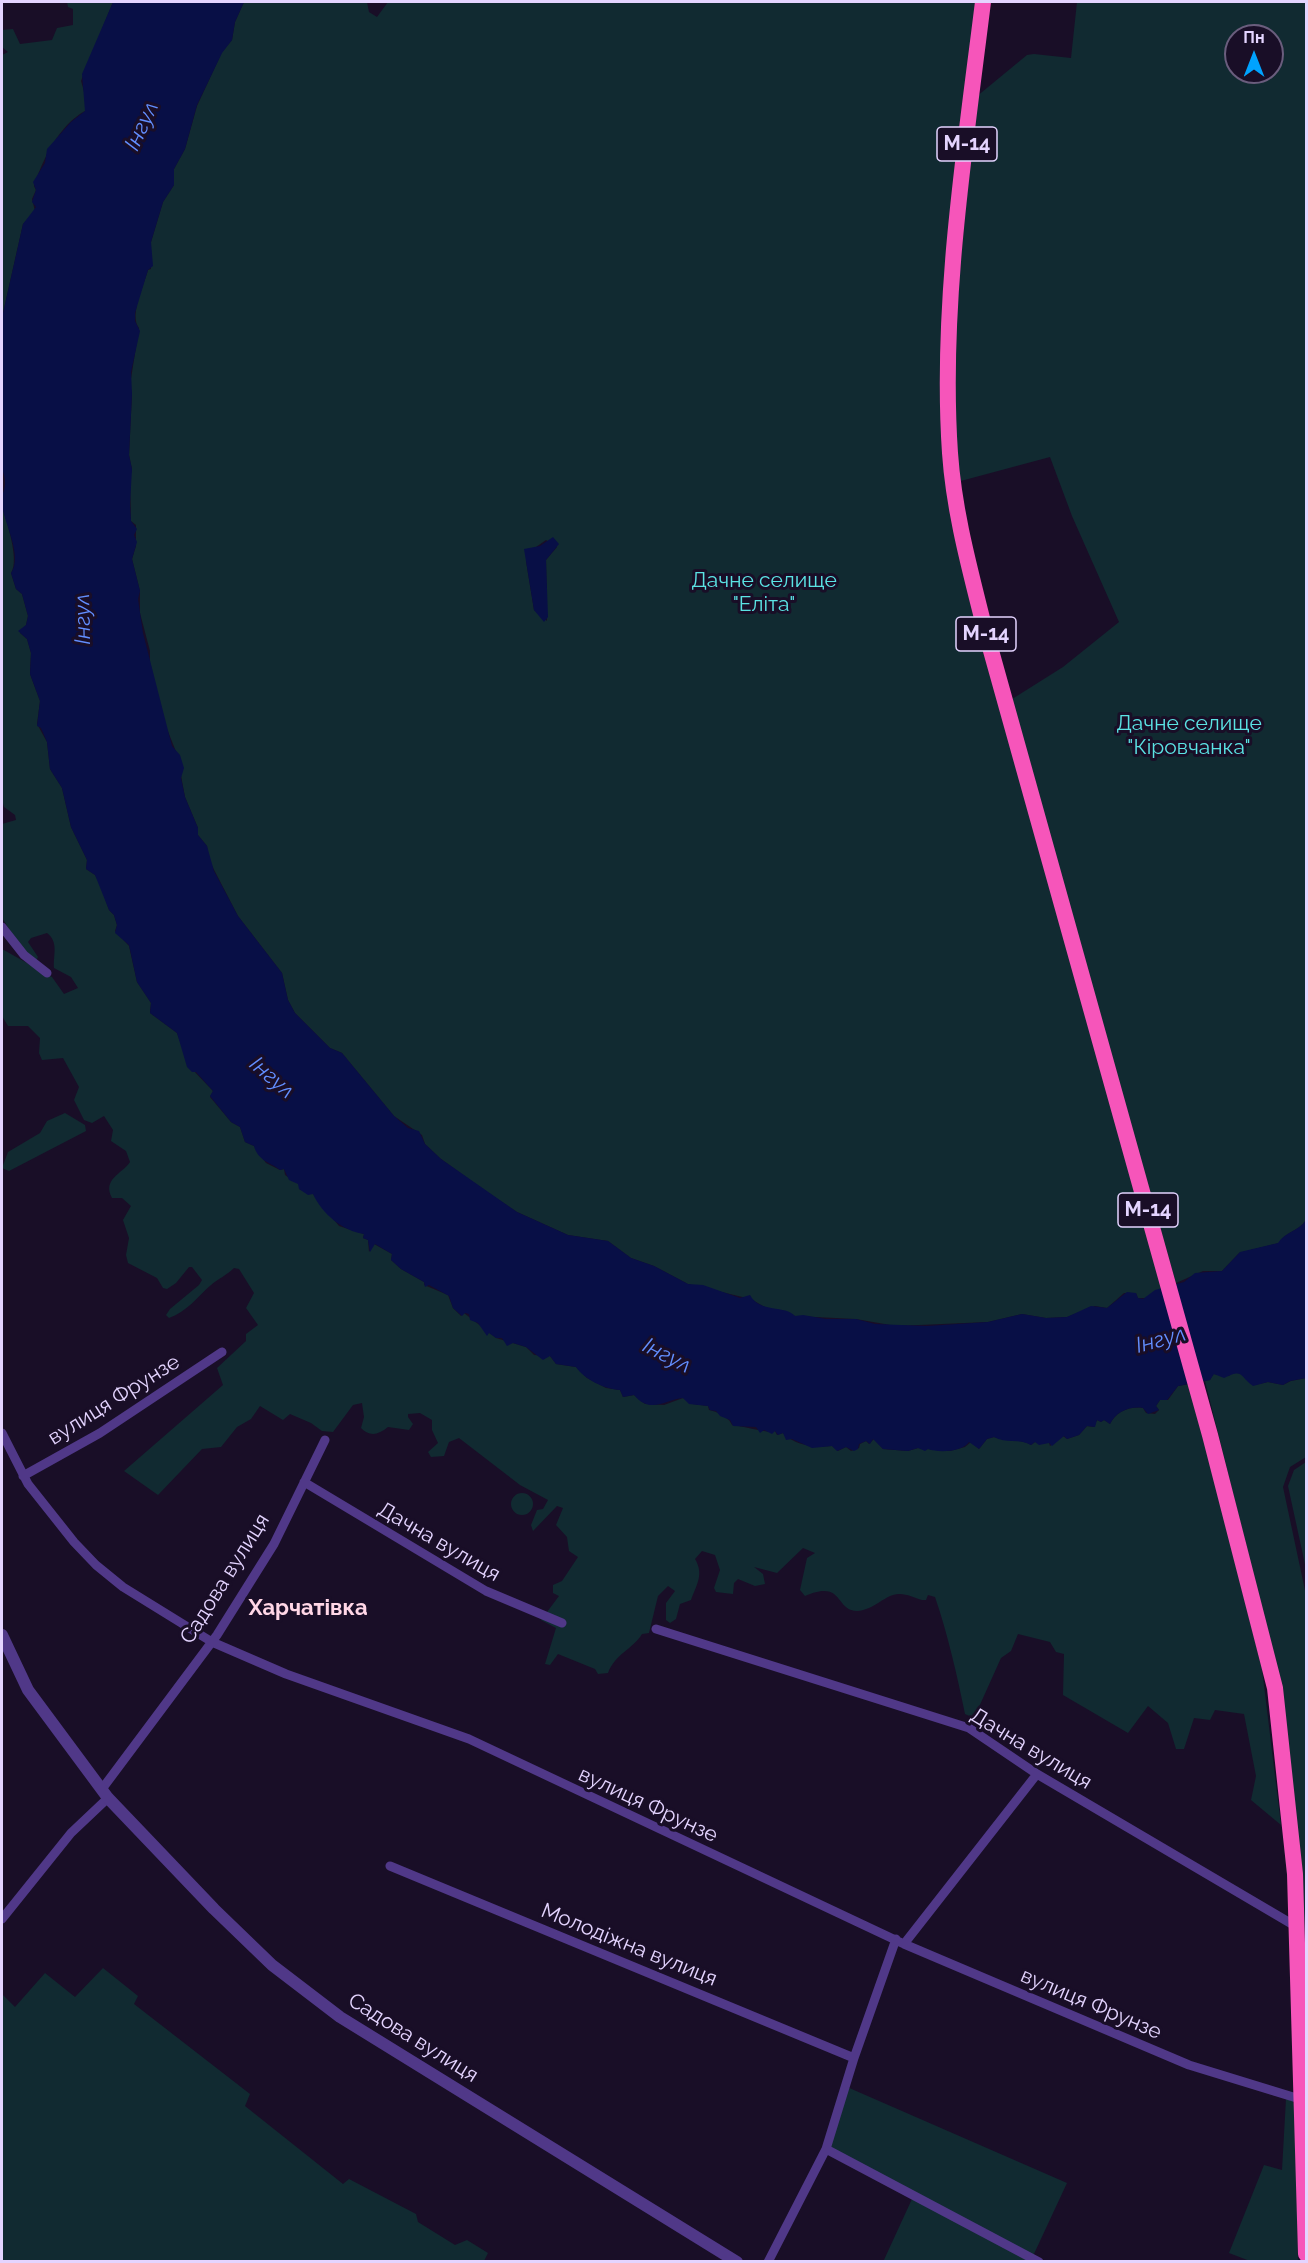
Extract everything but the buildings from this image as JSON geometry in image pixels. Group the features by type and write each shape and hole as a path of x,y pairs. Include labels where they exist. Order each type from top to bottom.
{"highway":[{"name":"М-14","path":"983,2 948,335 948,394 954,486 964,547 986,632 1166,1272 1275,1688 1289,1806 1297,1927 1306,2254"}],"street":[{"path":"2,927 24,955 47,973"},
{"name":"вулиця Фрунзе","path":"23,1476 100,1433 222,1352"},
{"name":"вулиця Фрунзе","path":"2,1433 23,1476 74,1542 96,1565 123,1587 212,1642 286,1674 469,1739 679,1840 900,1941 1189,2066 1303,2100"},
{"name":"Садова вулиця","path":"2,1919 58,1847 105,1794 212,1642 274,1544 325,1440"},
{"name":"Дачна вулиця","path":"304,1482 486,1591 562,1623"},
{"name":"Дачна вулиця","path":"656,1629 969,1728 1037,1774 1297,1927"},
{"name":"Садова вулиця","path":"2,1635 28,1690 105,1794 214,1909 303,1990 340,2017 737,2262"},
{"path":"768,2262 826,2149 854,2058 900,1941 1037,1774"},
{"name":"Молодіжна вулиця","path":"390,1866 854,2058"},
{"path":"826,2149 1039,2262"}],"green space":[{"path":"67,2 113,2 81,81 87,102 85,111 67,125 47,154 34,186 36,190 32,199 35,211 23,224 3,313 2,398 2,55 8,52 2,47 2,30 13,29 20,44 52,40 57,28 73,25 73,9 68,7"},
{"name":"Дачне селище \"Еліта\"","path":"244,2 367,2 369,12 377,17 388,2 978,2 946,452 1163,1287 1147,1298 1138,1298 1136,1293 1124,1293 1107,1308 1095,1306 1067,1317 1046,1318 1022,1314 988,1322 896,1326 856,1319 795,1316 784,1311 768,1309 751,1299 688,1284 654,1266 631,1258 608,1241 568,1235 517,1212 487,1192 441,1159 425,1144 422,1135 394,1116 342,1053 330,1048 295,1013 288,1000 282,973 238,916 209,860 207,846 198,835 198,828 185,797 177,754 165,724 150,669 150,651 140,613 140,591 132,559 136,546 136,525 131,521 130,477 132,469 129,455 132,394 130,385 139,328 136,322 136,308 148,270 151,269 151,242 163,202 174,185 174,169 185,149 197,106 222,52 232,40 235,22","holes":["546,540 557,547 546,560 547,621 534,610 526,561 536,547"]},
{"name":"Дачне селище \"Кіровчанка\"","path":"1077,2 1306,2 1306,1220 1279,1243 1239,1253 1222,1271 1203,1271 1176,1283 1009,701 1063,667 1119,622 1072,516 1050,457 957,482 951,367 976,97 1027,55 1071,58"},
{"path":"2,505 13,550 11,573 16,589 22,594 28,616 26,625 20,633 27,639 31,653 30,674 40,701 37,724 47,742 50,769 62,788 71,827 87,860 86,869 95,875 109,910 114,915 117,925 115,931 129,946 137,982 151,1003 150,1013 177,1033 189,1066 213,1091 210,1097 231,1122 240,1127 245,1142 254,1146 266,1163 280,1170 284,1169 285,1175 299,1184 299,1189 313,1194 339,1226 364,1234 363,1238 368,1240 369,1252 374,1244 392,1254 391,1260 401,1269 424,1282 424,1285 448,1295 453,1308 461,1316 464,1313 496,1338 526,1347 534,1355 550,1356 556,1364 576,1367 587,1378 606,1388 620,1390 623,1397 634,1395 645,1404 664,1405 683,1398 693,1404 708,1406 709,1410 722,1415 732,1425 775,1431 777,1435 783,1433 799,1443 812,1446 832,1446 838,1451 846,1447 851,1451 859,1448 860,1444 866,1441 869,1444 874,1439 883,1449 908,1451 918,1448 950,1451 965,1447 971,1442 979,1449 987,1439 994,1437 1031,1445 1035,1442 1049,1443 1050,1446 1063,1436 1067,1439 1079,1435 1087,1426 1094,1427 1097,1420 1101,1422 1104,1420 1110,1424 1119,1413 1128,1409 1143,1408 1146,1413 1155,1414 1159,1410 1156,1406 1160,1400 1168,1400 1178,1386 1190,1384 1262,1669 1281,1825 1251,1800 1256,1776 1244,1714 1215,1710 1210,1720 1194,1718 1184,1749 1176,1749 1168,1723 1148,1706 1128,1733 1063,1695 1064,1654 1056,1652 1050,1642 1018,1634 1011,1651 1001,1658 974,1718 965,1714 952,1655 935,1597 928,1595 926,1600 922,1600 895,1594 869,1608 857,1611 850,1610 833,1593 826,1591 805,1596 800,1590 807,1558 815,1553 803,1548 777,1573 754,1567 763,1574 765,1584 755,1586 738,1579 734,1583 733,1594 716,1592 714,1588 720,1570 715,1555 702,1551 695,1559 699,1574 691,1600 680,1604 676,1619 670,1623 666,1620 666,1603 675,1591 668,1586 658,1596 649,1633 642,1634 619,1656 608,1673 598,1674 595,1669 558,1654 550,1665 545,1664 556,1628 541,1620 559,1596 553,1593 553,1585 562,1581 578,1557 569,1551 567,1537 556,1525 563,1508 557,1506 533,1531 531,1525 537,1510 543,1509 548,1500 520,1485 459,1438 449,1442 444,1456 431,1457 428,1452 438,1443 432,1430 432,1420 420,1413 408,1414 413,1424 409,1430 388,1427 381,1432 371,1434 361,1428 364,1417 362,1403 353,1405 333,1432 322,1431 311,1423 290,1414 283,1420 260,1406 251,1419 237,1427 221,1447 202,1449 158,1495 124,1471 223,1385 217,1368 246,1341 246,1334 258,1325 246,1308 254,1293 239,1269 234,1268 181,1312 169,1318 166,1315 202,1280 192,1267 189,1267 176,1283 167,1289 163,1288 157,1278 128,1263 126,1255 129,1238 123,1220 131,1206 122,1198 112,1198 109,1186 114,1177 130,1162 126,1151 111,1141 113,1130 104,1116 92,1123 84,1120 74,1100 79,1087 63,1058 42,1060 39,1053 40,1038 28,1026 8,1026 2,1016 2,949 52,977 64,994 78,988 71,977 54,968 53,940 47,933 31,938 28,942 38,957 36,961 30,961 2,918 2,824 16,820 15,815 4,807 2,800"},
{"path":"65,1113 85,1125 86,1131 9,1171 2,1168 8,1152 40,1133 47,1121"},
{"path":"1233,1372 1242,1374 1255,1385 1268,1382 1283,1385 1306,1378 1306,1457 1290,1467 1283,1487 1306,1595 1306,2080 1262,1609 1205,1381 1210,1380 1213,1374 1229,1376"},
{"path":"1306,1462 1306,1569 1288,1486 1294,1470"},
{"path":"522,1493 530,1496 533,1504 530,1512 522,1515 514,1512 511,1504 514,1496"},
{"path":"103,1968 138,1996 134,2004 250,2094 245,2106 343,2184 349,2179 416,2214 418,2222 455,2245 467,2240 488,2253 484,2261 2,2261 2,1994 15,2007 45,1973 75,1997"},
{"path":"847,2087 1067,2183 1033,2256 828,2148"},
{"path":"1286,2099 1293,2101 1295,2107 1298,2261 1250,2261 1229,2253 1264,2165 1282,2170"},
{"path":"912,2199 1033,2262 883,2262"}],"water":[{"name":"Інгул","path":"113,2 244,2 235,22 232,40 222,53 197,105 185,149 174,169 174,185 163,202 151,242 153,266 148,270 135,313 135,321 140,331 131,372 130,504 131,521 137,529 134,535 137,542 132,559 140,591 138,599 143,633 172,746 180,755 184,768 181,778 185,797 198,828 198,835 207,846 214,871 238,916 282,973 288,1000 295,1013 330,1048 342,1053 394,1116 408,1128 419,1131 425,1144 441,1159 517,1212 568,1235 608,1241 631,1258 654,1266 688,1284 703,1285 740,1298 750,1295 754,1301 766,1307 785,1311 795,1316 856,1319 875,1324 927,1326 988,1322 1022,1314 1046,1318 1067,1317 1091,1306 1107,1308 1127,1292 1136,1293 1138,1298 1143,1299 1155,1290 1184,1282 1195,1273 1222,1271 1240,1252 1278,1243 1306,1220 1306,1378 1283,1385 1268,1382 1253,1386 1241,1374 1224,1378 1214,1374 1210,1380 1178,1386 1167,1400 1160,1400 1156,1406 1159,1410 1148,1414 1143,1408 1128,1409 1119,1413 1110,1424 1104,1420 1101,1422 1097,1420 1095,1427 1087,1426 1079,1435 1067,1439 1064,1436 1052,1446 1049,1443 1039,1445 1035,1442 1031,1445 994,1437 987,1439 979,1449 969,1442 956,1450 944,1451 928,1449 925,1451 918,1448 908,1451 883,1449 873,1439 870,1444 866,1441 859,1444 858,1449 854,1451 846,1447 837,1451 832,1446 812,1448 792,1439 786,1440 783,1433 778,1435 775,1431 772,1434 764,1430 760,1433 756,1427 733,1426 730,1420 710,1410 708,1406 689,1404 683,1398 652,1405 640,1401 634,1395 623,1397 620,1390 595,1383 576,1367 556,1364 550,1356 543,1360 526,1347 513,1343 507,1346 502,1338 496,1338 489,1333 487,1336 478,1323 470,1320 469,1314 465,1313 462,1316 453,1308 449,1296 429,1285 425,1287 424,1282 401,1269 391,1260 392,1254 375,1244 370,1252 368,1240 363,1238 364,1234 348,1229 334,1220 313,1194 308,1195 299,1189 298,1184 289,1180 284,1169 280,1170 265,1161 258,1155 254,1146 245,1142 240,1127 231,1122 210,1096 213,1091 196,1072 192,1072 187,1067 177,1033 150,1013 151,1003 137,982 129,945 115,933 117,925 114,915 109,910 95,875 86,869 87,860 71,827 62,788 50,769 47,742 41,728 37,726 40,701 30,674 31,653 27,639 18,631 26,625 28,616 22,594 16,589 11,573 15,558 14,549 2,505 5,486 2,469 3,313 23,224 36,207 32,202 36,190 33,182 45,163 47,149 71,122 85,111 82,74"},
{"path":"553,537 559,544 546,560 548,617 544,622 534,610 524,549 540,546"}],"district":[{"name":"Харчатівка","path":"308,1608"}]}
